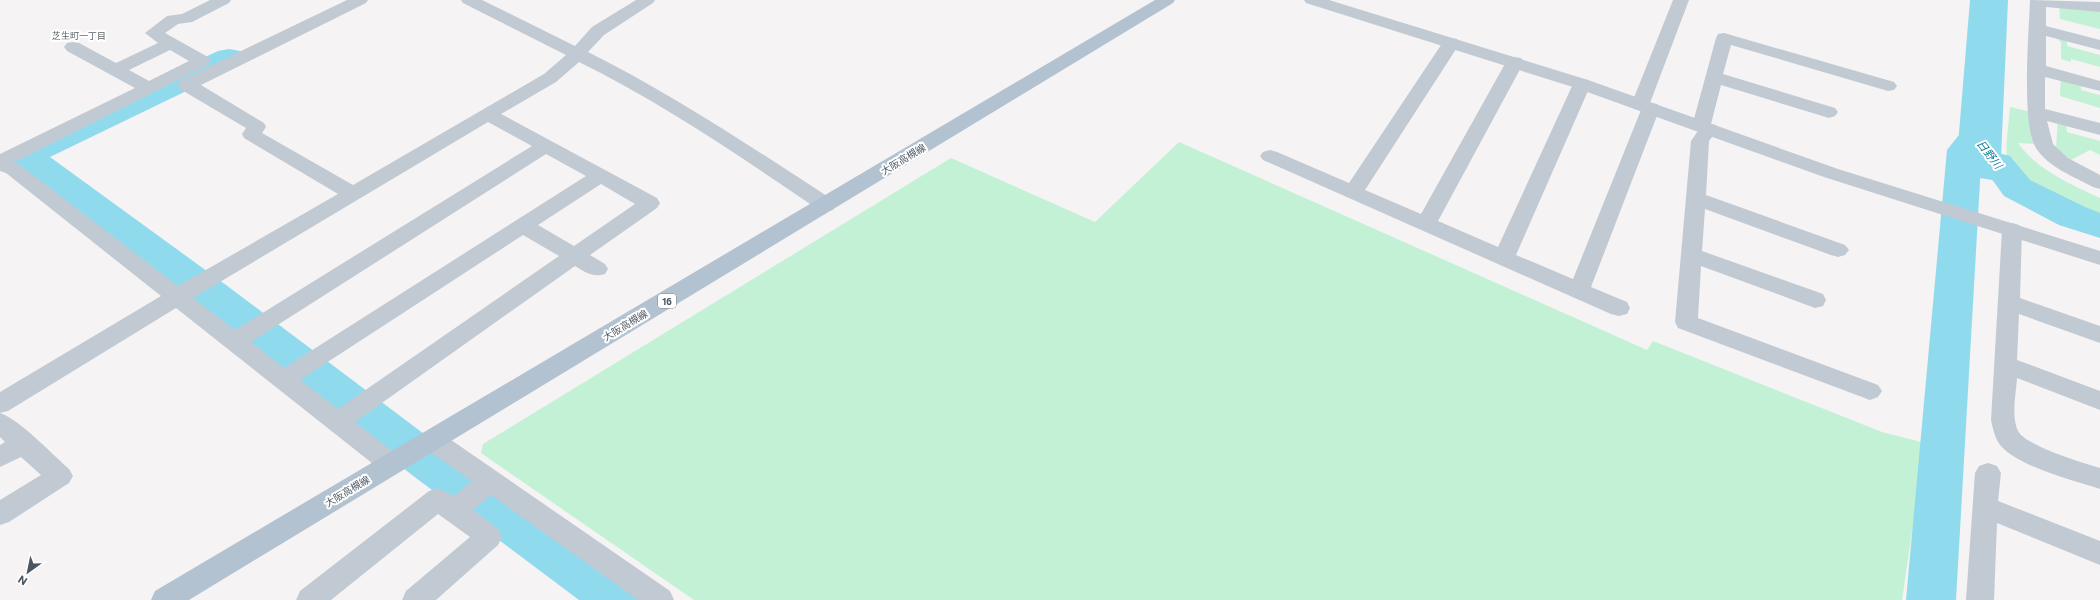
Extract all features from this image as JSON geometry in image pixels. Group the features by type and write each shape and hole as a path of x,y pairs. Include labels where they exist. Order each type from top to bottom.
{"main road":[{"name":"大阪高槻線","path":"165,600 1167,0"}],"street":[{"path":"0,164 18,151 202,61 154,33 173,20 186,18 223,0"},
{"path":"53,150 360,0"},
{"path":"469,0 622,76 687,113 826,205"},
{"path":"0,404 352,193 550,78 577,54 598,31 647,0"},
{"path":"1312,0 1582,84 1831,173 2100,258"},
{"path":"1579,290 1645,106 1681,0"},
{"path":"2100,7 2038,1 2036,112 2044,146 2061,162 2100,183"},
{"path":"2038,29 2100,45"},
{"path":"1870,391 1686,322 1700,141 1705,128 1714,77 1724,38 1888,86"},
{"path":"114,70 171,43"},
{"path":"1353,192 1451,43"},
{"path":"73,47 149,88"},
{"path":"1426,224 1514,62"},
{"path":"2037,69 2100,86"},
{"path":"1714,77 1829,112"},
{"path":"187,84 257,127 251,134 352,193"},
{"path":"1504,258 1582,84"},
{"path":"2036,112 2100,129"},
{"path":"337,422 650,203 487,114"},
{"path":"234,342 545,146"},
{"path":"1270,156 1619,308"},
{"path":"0,164 13,169 391,464"},
{"path":"283,380 600,176"},
{"path":"1696,199 1838,250"},
{"path":"523,226 597,269"},
{"path":"2012,230 2003,420 2010,440 2029,452 2100,479"},
{"path":"1692,255 1815,300"},
{"path":"2009,302 2100,335"},
{"path":"2006,365 2100,401"},
{"path":"0,423 60,476 0,514"},
{"path":"432,440 660,600"},
{"path":"0,457 23,443"},
{"path":"1980,600 1988,473"},
{"path":"454,511 490,481"},
{"path":"310,600 438,498 489,536 416,600"},
{"path":"1985,507 2100,553"}],"green space":[{"path":"2059,4 2100,8 2100,29 2060,19"},
{"path":"2059,37 2067,39 2067,46 2100,55 2100,67 2071,59 2071,62 2061,59 2061,42 2059,41"},
{"path":"2061,77 2081,82 2081,90 2100,95 2100,108 2060,96"},
{"path":"2010,107 2031,112 2031,137 2034,144 2018,143 2026,153 2045,169 2067,182 2100,198 2100,221 2060,206 2046,199 2020,183 2011,173 2007,162"},
{"path":"2058,118 2066,121 2067,132 2100,141 2100,155 2090,150 2071,160 2056,148"},
{"path":"1179,142 1647,350 1653,341 1882,432 1925,443 1902,600 694,600 481,453 483,444 951,158 1095,222"}],"water":[{"path":"1970,0 2008,0 2001,157 2017,181 2040,198 2031,205 1992,180 1980,178 1976,181 1974,200 1954,193"}],"waterway":[{"path":"229,58 25,156 212,295 428,462 618,600"},
{"path":"1931,600 1964,150 1971,142"},
{"name":"日野川","path":"1998,164 2017,188 2072,216 2100,226"}],"district":[{"name":"芝生町一丁目","path":"79,35"}]}
